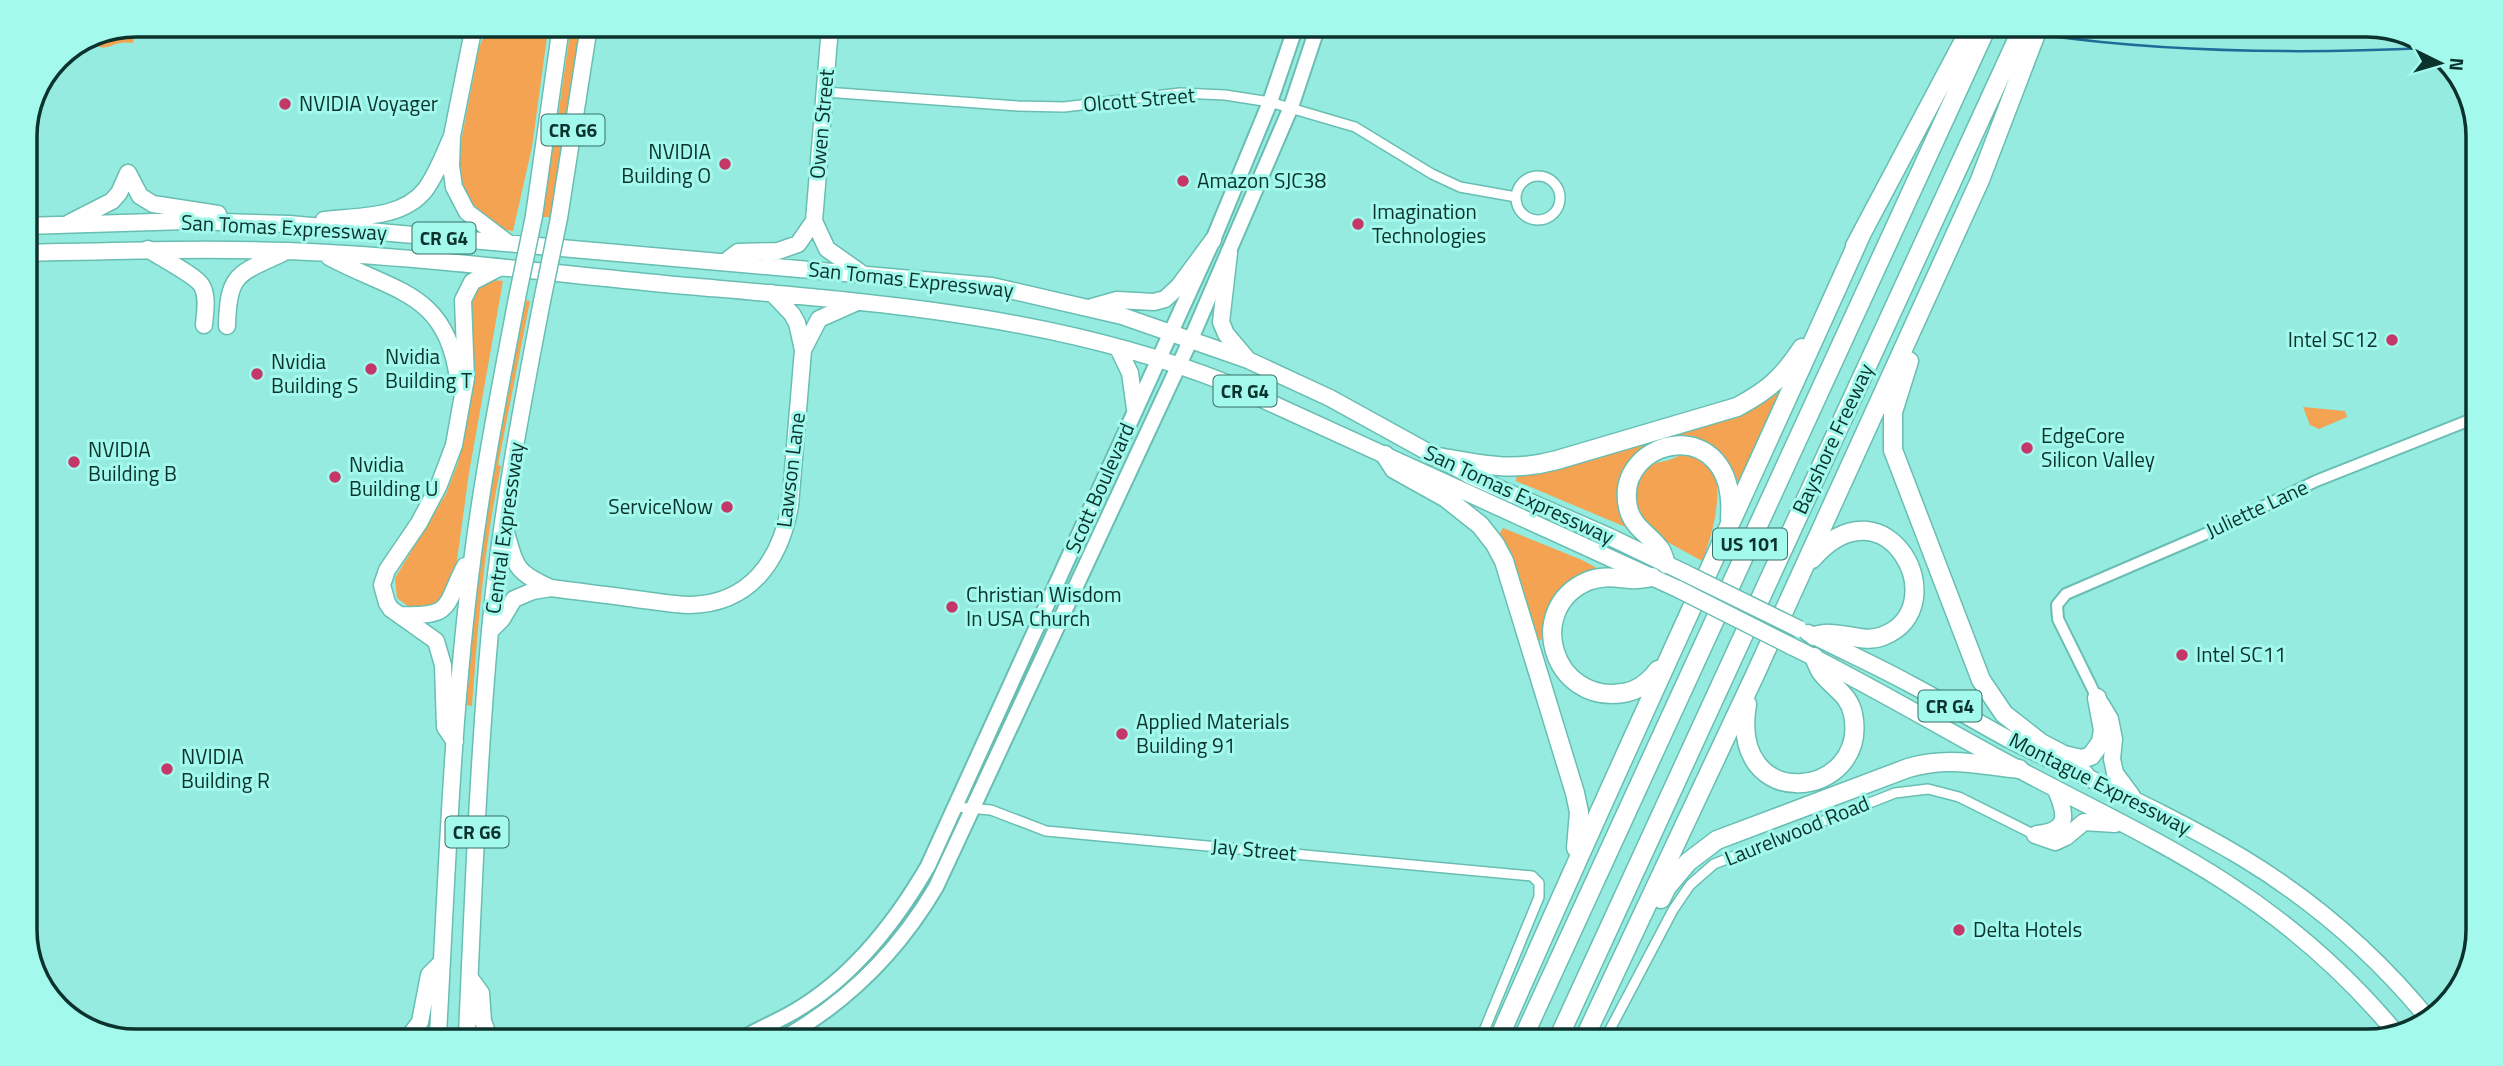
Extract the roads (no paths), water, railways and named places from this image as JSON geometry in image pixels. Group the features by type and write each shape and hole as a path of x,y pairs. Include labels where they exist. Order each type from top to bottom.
{"highway":[{"path":"472,37 452,136 451,166 454,187 467,212 510,244"},
{"name":"Central Expressway","path":"438,1029 455,742 472,554 488,450 534,216 558,37"},
{"name":"Central Expressway","path":"467,1029 490,631 503,523 589,37"},
{"name":"Owen Street","path":"814,221 829,37"},
{"name":"Bayshore Freeway","path":"1562,1029 2017,60 2020,37"},
{"path":"2033,37 2017,60 1974,204 1899,388 1892,424 1892,450 1989,693 2004,714 2023,731 2068,757 2086,776"},
{"path":"1433,456 1495,467 1535,467 1737,407 1765,392 1801,350 1861,235 1969,42"},
{"name":"Bayshore Freeway","path":"1527,1029 1969,42"},
{"path":"64,225 112,201 119,193 128,173 140,196 153,204 289,224 397,210 411,203 424,191 452,136"},
{"path":"1589,1029 1754,677 1980,180"},
{"name":"San Tomas Expressway","path":"37,226 186,221 289,224 992,286 1092,307 1248,360 1330,398 1473,477 1608,536 1734,597"},
{"path":"725,262 738,252 778,251 798,244 814,221"},
{"path":"814,221 827,249 862,273"},
{"path":"1503,1029 1670,653 1729,529 1861,235"},
{"path":"1092,307 1116,300 1154,302 1165,299 1179,286 1213,240"},
{"path":"148,249 194,277 202,286 205,295 204,325"},
{"name":"San Tomas Expressway","path":"37,253 148,249 321,253 772,293 982,317 1034,326 1179,365 1229,384 1725,613"},
{"path":"227,326 228,299 237,278 250,268 286,251"},
{"path":"321,253 352,270 412,295 431,311 448,338 452,350 462,406"},
{"path":"1230,253 1221,322 1226,334 1248,360"},
{"path":"455,742 445,727 443,665 436,641 398,615 387,603 382,585 387,570 419,523 439,485 454,445 466,378 463,300 472,282 499,268"},
{"path":"772,293 796,322 803,350"},
{"path":"803,350 819,319 856,303"},
{"path":"1118,348 1130,373 1135,409"},
{"name":"Lawson Lane","path":"551,588 688,605 723,600 753,581 777,551 785,531 790,506 803,350"},
{"path":"1666,564 1659,548 1636,526 1626,500 1632,473 1639,463 1653,452 1666,446 1677,445 1690,446 1711,455 1720,465 1730,489 1729,529"},
{"path":"1385,455 1394,469 1446,498 1480,525 1504,561 1576,793 1579,833 1575,856 1563,891"},
{"path":"503,523 516,566 534,580 551,588"},
{"path":"1801,572 1833,539 1860,531 1881,536 1899,547 1914,578 1913,603 1907,616 1891,632 1860,639 1806,633"},
{"path":"398,615 430,615 445,608 472,554"},
{"path":"1652,577 1633,580 1599,578 1577,588 1566,598 1556,614 1553,650 1561,668 1570,678 1592,692 1607,694 1628,692 1644,685 1670,653"},
{"path":"490,631 502,619 514,599 533,591 551,588"},
{"name":"Montague Expressway","path":"1734,597 1908,683 2009,739 2135,800 2244,859 2307,902 2343,931 2404,989 2423,1012"},
{"name":"Montague Expressway","path":"1725,613 1869,685 2019,769 2129,826 2226,882 2323,955 2390,1026"},
{"path":"1754,677 1744,720 1747,751 1754,761 1781,781 1795,784 1818,781 1842,764 1852,745 1854,727 1853,714 1845,695 1822,673 1814,657"},
{"path":"2068,757 2081,759 2091,756 2102,742 2103,730 2097,698"},
{"path":"2097,698 2110,719 2114,739 2112,759 2115,773 2135,800"},
{"path":"1601,1007 1615,989 1667,887 1688,862 1717,840 1926,763 1961,761 2019,769"},
{"path":"2035,835 2053,832 2063,821 2064,810 2055,788"},
{"path":"2035,835 2055,842 2089,820 2129,826"},
{"path":"415,1029 420,1022 429,975 442,961"},
{"path":"470,978 481,993 486,1029"}],"main road":[{"name":"Scott Boulevard","path":"758,1029 813,999 867,952 911,896 928,866 1213,240 1270,102 1292,37"},
{"name":"Scott Boulevard","path":"799,1029 852,991 898,944 936,887 1230,253 1291,107 1314,37"}],"street":[{"name":"Olcott Street","path":"825,92 1064,107 1180,93 1225,94 1291,107 1355,127 1432,174 1460,187 1516,197"},
{"path":"1541,176 1548,178 1558,188 1560,202 1553,215 1539,221 1532,220 1520,211 1516,197 1527,179 1541,176"},
{"name":"Juliette Lane","path":"2097,698 2058,619 2057,605 2066,594 2217,529 2316,481 2466,422"},
{"name":"Laurelwood Road","path":"1610,1029 1673,910 1690,885 1714,864 1895,793 1927,789 1959,797 2035,835"},
{"name":"Jay Street","path":"955,807 991,810 1046,831 1532,876 1539,883 1539,897 1485,1029"}],"waterway":[{"path":"2059,37 2187,49 2332,51 2414,48"}],"place":[{"name":"NVIDIA Voyager","path":"285,104"},
{"name":"NVIDIA Building O","path":"725,164"},
{"name":"Amazon SJC38","path":"1183,181"},
{"name":"Imagination Technologies","path":"1358,224"},
{"name":"Intel SC12","path":"2392,340"},
{"name":"Nvidia Building T","path":"371,369"},
{"name":"Nvidia Building S","path":"257,374"},
{"name":"EdgeCore Silicon Valley","path":"2027,448"},
{"name":"NVIDIA Building B","path":"74,462"},
{"name":"Nvidia Building U","path":"335,477"},
{"name":"ServiceNow","path":"727,507"},
{"name":"Christian Wisdom In USA Church","path":"952,607"},
{"name":"Intel SC11","path":"2182,655"},
{"name":"Applied Materials Building 91","path":"1122,734"},
{"name":"NVIDIA Building R","path":"167,769"},
{"name":"Delta Hotels","path":"1959,930"}]}
